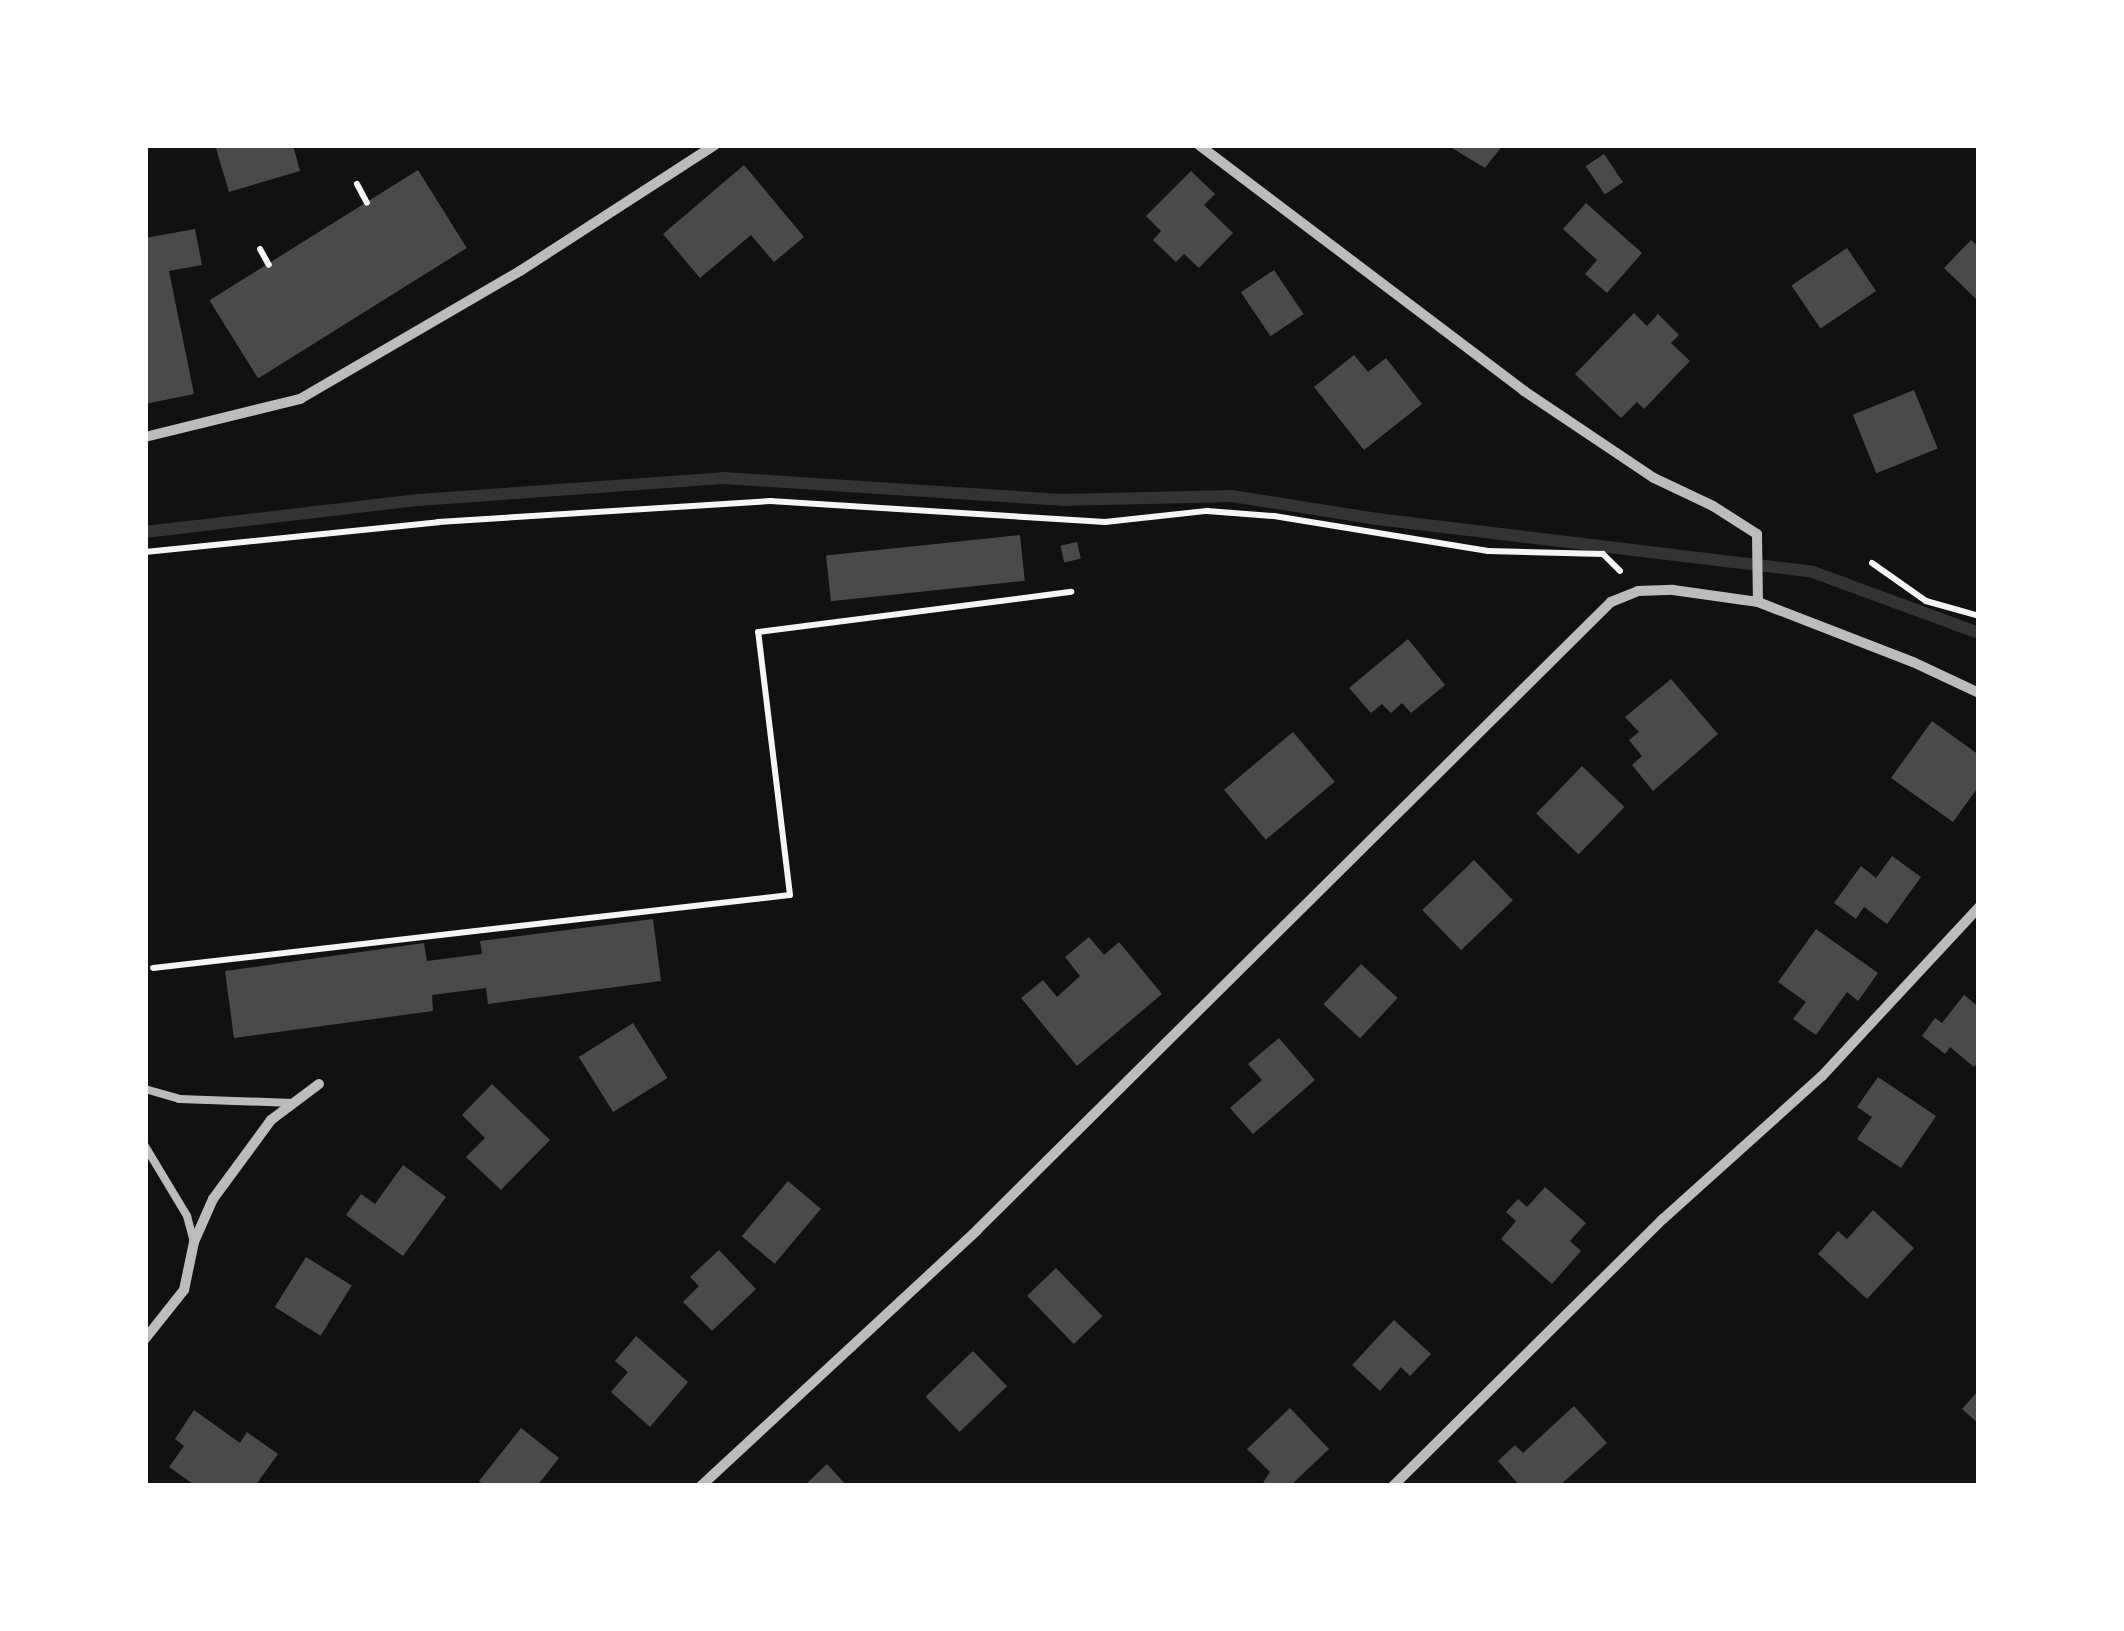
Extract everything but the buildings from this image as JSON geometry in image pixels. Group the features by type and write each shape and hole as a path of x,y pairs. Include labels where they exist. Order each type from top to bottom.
{"street":[{"path":"145,437 300,399 520,271 714,145"},
{"path":"1200,145 1524,391 1654,478 1713,506 1758,534 1758,602"},
{"path":"701,1486 977,1230 1611,602 1638,591 1673,590 1758,602 1912,662 1979,694"},
{"path":"1393,1486 1663,1219 1822,1076 1979,907"},
{"path":"145,1339 184,1290 194,1242 213,1199 271,1120 319,1084"}],"lane":[{"path":"145,1089 179,1099 294,1103"},
{"path":"145,1146 187,1216 194,1242"}],"path":[{"path":"357,184 366,203"},
{"path":"260,249 269,265"},
{"path":"145,552 438,522 719,503 770,502 1105,522 1207,512 1274,516 1488,551 1603,554 1638,591"},
{"path":"1872,563 1926,601 1979,616"},
{"path":"153,968 790,895 758,632 1070,592"}],"waterway":[{"path":"145,532 418,500 723,478 1061,500 1232,496 1377,519 1813,572 1979,633"}]}
